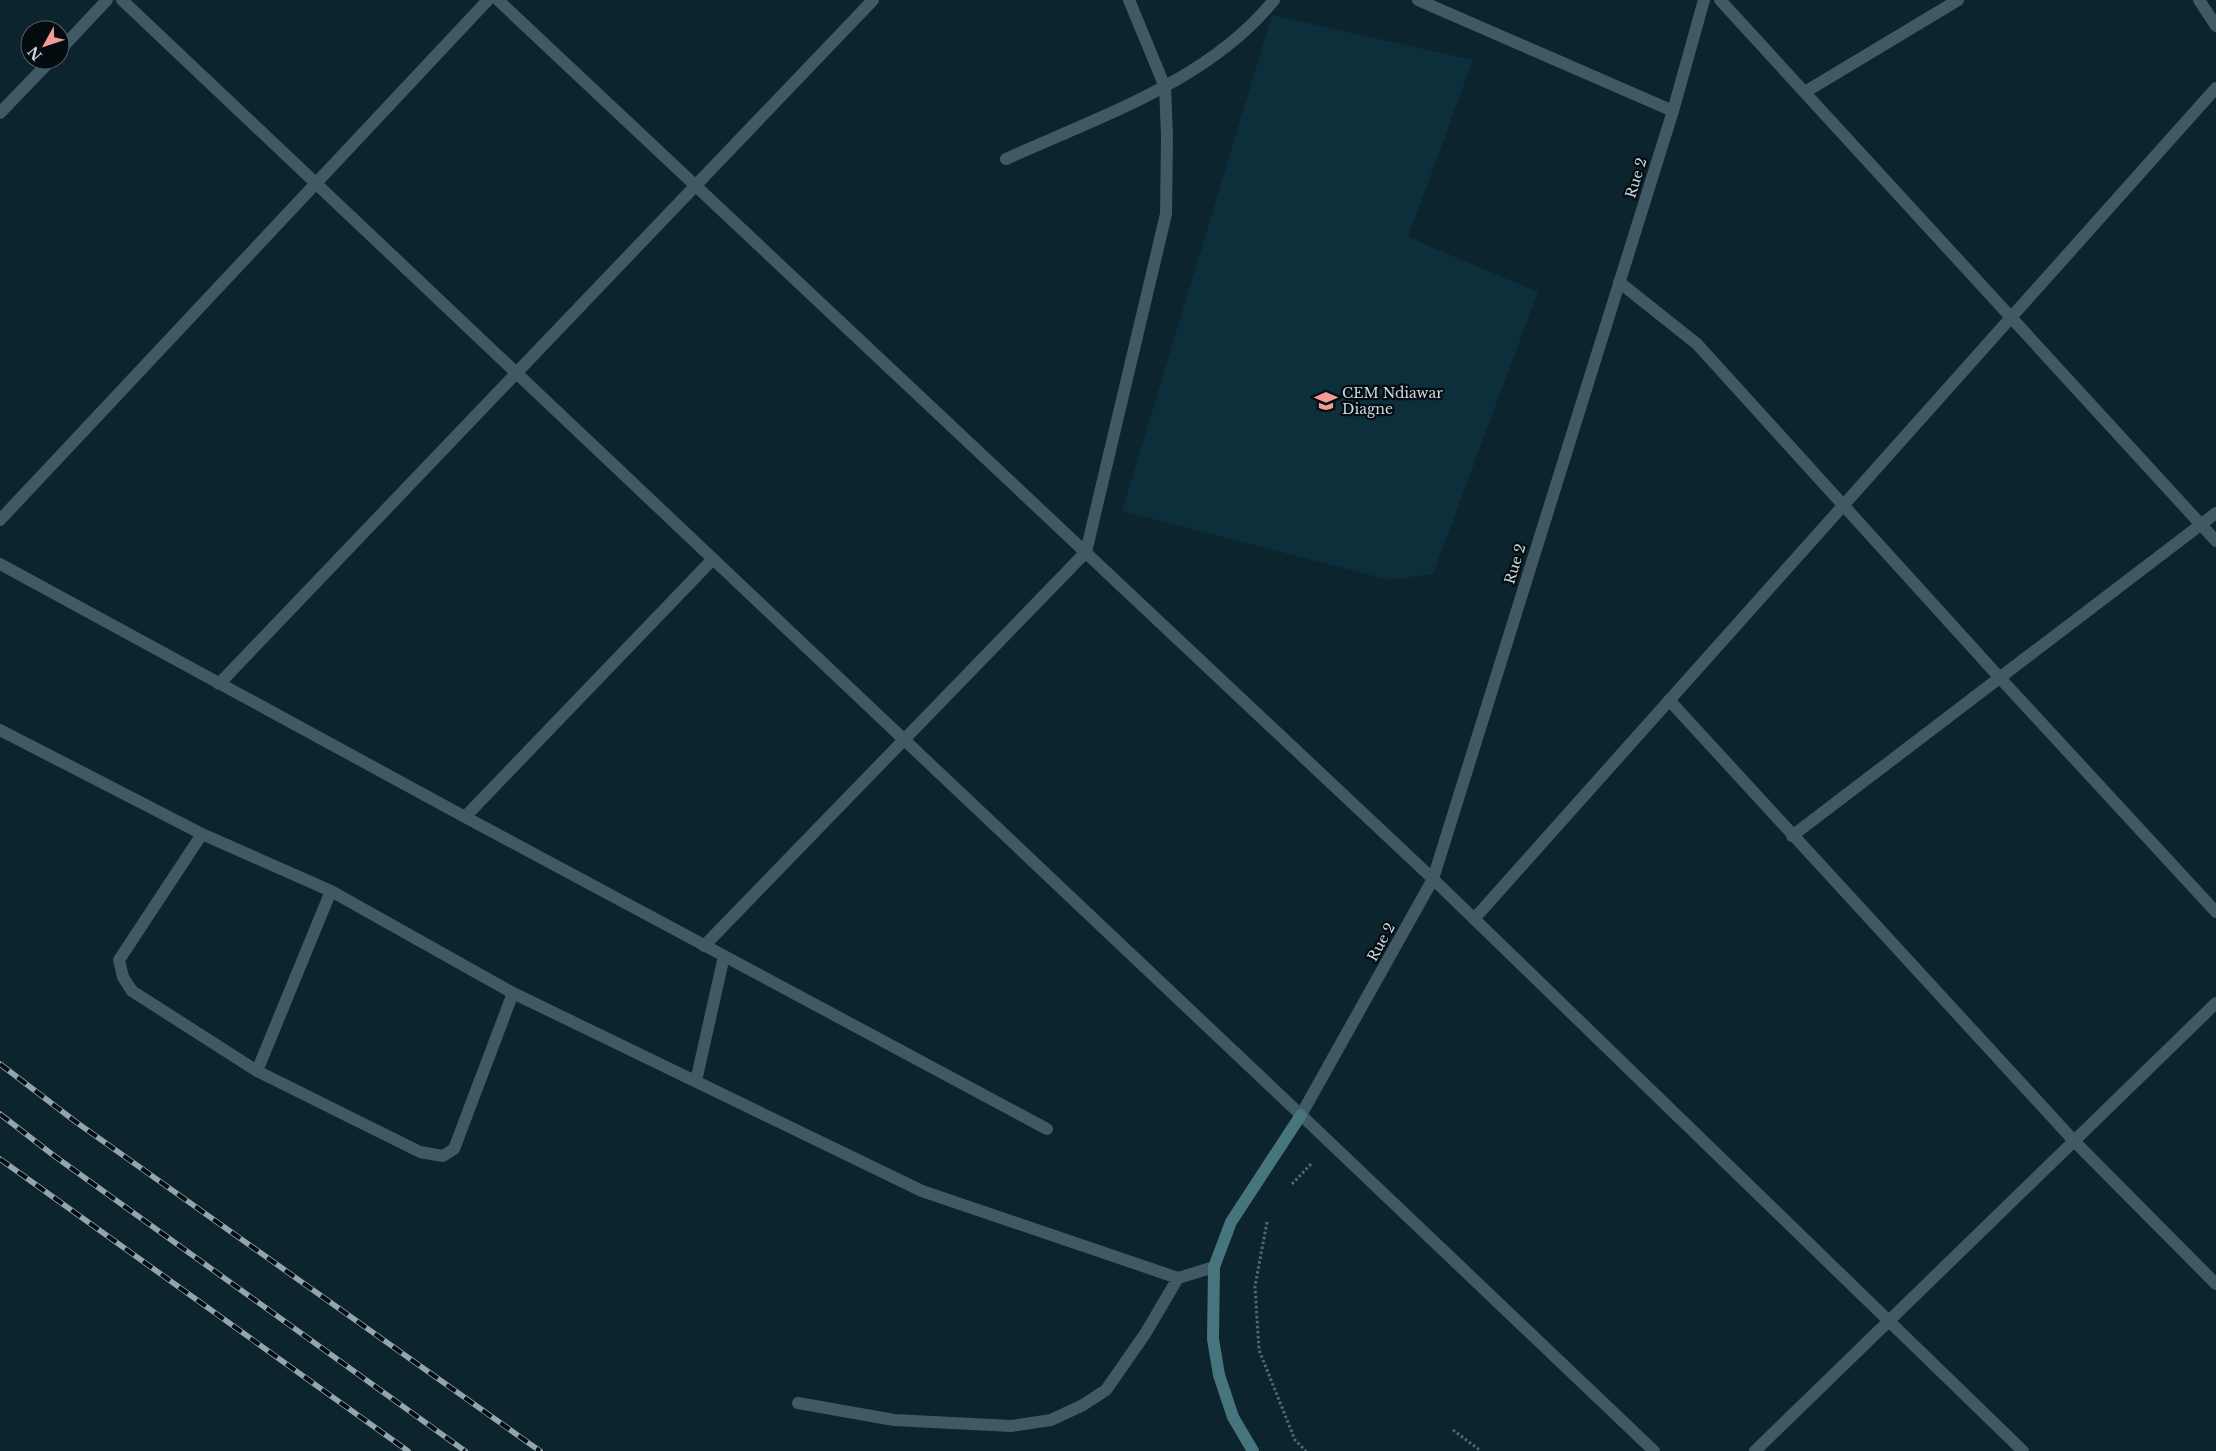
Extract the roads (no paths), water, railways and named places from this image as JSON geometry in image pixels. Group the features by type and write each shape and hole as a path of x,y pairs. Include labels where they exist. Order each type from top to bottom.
{"main road":[{"path":"1253,1451 1233,1417 1219,1375 1213,1339 1214,1267 1231,1222 1301,1115"}],"street":[{"path":"70,39 107,0"},
{"path":"122,0 1330,1142 1654,1451"},
{"path":"0,520 488,0"},
{"path":"498,0 1433,879 2022,1451"},
{"path":"219,684 873,0"},
{"path":"704,946 1086,552 1166,214 1167,136 1165,87 1129,0"},
{"path":"1006,158 1165,87 1210,60 1238,38 1274,0"},
{"path":"1418,0 1672,111"},
{"name":"Rue 2","path":"1301,1115 1433,879 1672,111 1704,0"},
{"path":"1720,0 2216,541"},
{"path":"1805,92 1958,0"},
{"path":"2199,0 2216,26"},
{"path":"0,114 42,70"},
{"path":"1474,919 2216,88"},
{"path":"1619,282 1697,344 2000,678 2216,912"},
{"path":"1792,836 2216,514"},
{"path":"464,817 714,559"},
{"path":"0,564 464,817 1047,1129"},
{"path":"1669,700 2075,1142 2216,1284"},
{"path":"0,730 202,834 331,892 513,993 922,1191 1178,1278 1214,1267"},
{"path":"202,834 120,960 122,977 132,991 257,1071 420,1152 443,1156 454,1149 513,993"},
{"path":"257,1071 331,892"},
{"path":"696,1081 724,956"},
{"path":"1755,1451 2216,1003"},
{"path":"798,1403 894,1420 1011,1426 1051,1420 1083,1405 1106,1390 1145,1334 1178,1278"}],"railway":[{"path":"0,1064 76,1122 540,1451"},
{"path":"0,1114 53,1155 465,1451"},
{"path":"0,1159 408,1451"}],"place":[{"name":"CEM Ndiawar Diagne","path":"1326,401"}]}
